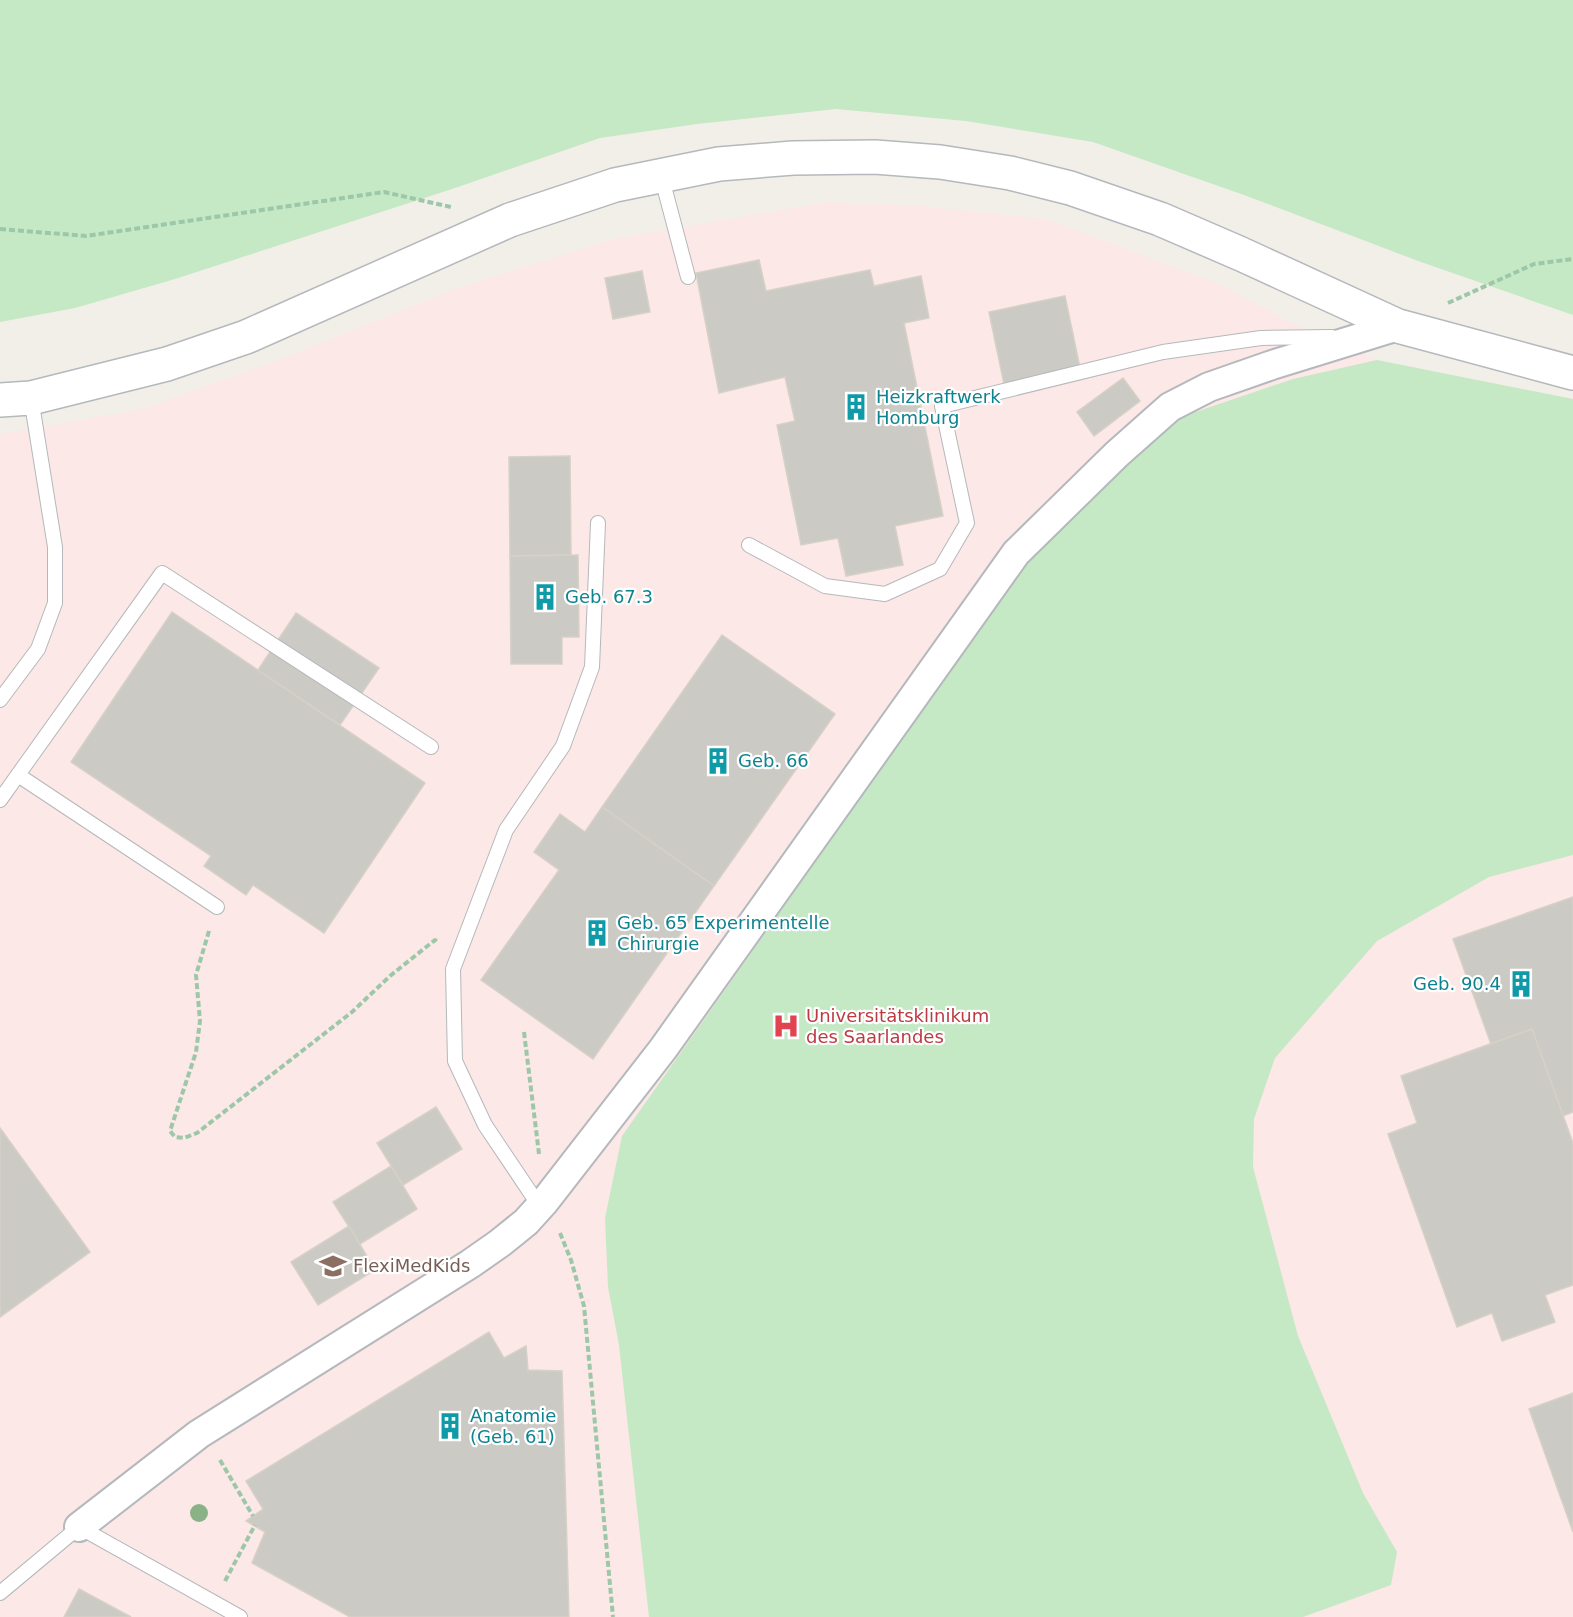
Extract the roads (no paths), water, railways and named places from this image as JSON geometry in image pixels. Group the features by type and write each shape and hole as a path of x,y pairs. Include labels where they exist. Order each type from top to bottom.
{"street":[{"path":"16,399 167,364 235,341 510,220 615,185 719,164 793,158 875,157 940,162 1011,173 1070,188 1160,219 1398,326 1573,373"},
{"path":"79,1527 199,1434 470,1264 500,1243 542,1204 663,1049 1016,553 1117,454 1170,407 1209,387 1398,326"}],"lane":[{"path":"661,175 688,277"},
{"path":"749,545 825,586 885,594 940,569 967,523 942,406 1163,352 1261,338 1364,336"},
{"path":"0,700 38,649 55,603 55,547 16,399"},
{"path":"542,1204 485,1125 455,1061 453,969 506,830 563,746 592,667 598,523"},
{"path":"0,800 162,573 431,747"},
{"path":"18,775 217,907"},
{"path":"0,1593 79,1527 240,1617"}],"place":[{"name":"Heizkraftwerk Homburg","path":"856,407"},
{"name":"Geb. 67.3","path":"545,597"},
{"name":"Geb. 66","path":"718,761"},
{"name":"Geb. 65 Experimentelle Chirurgie","path":"597,933"},
{"name":"Geb. 90.4","path":"1521,984"},
{"name":"Universitätsklinikum des Saarlandes","path":"786,1026"},
{"name":"FlexiMedKids","path":"333,1266"},
{"name":"Anatomie (Geb. 61)","path":"450,1426"}]}
